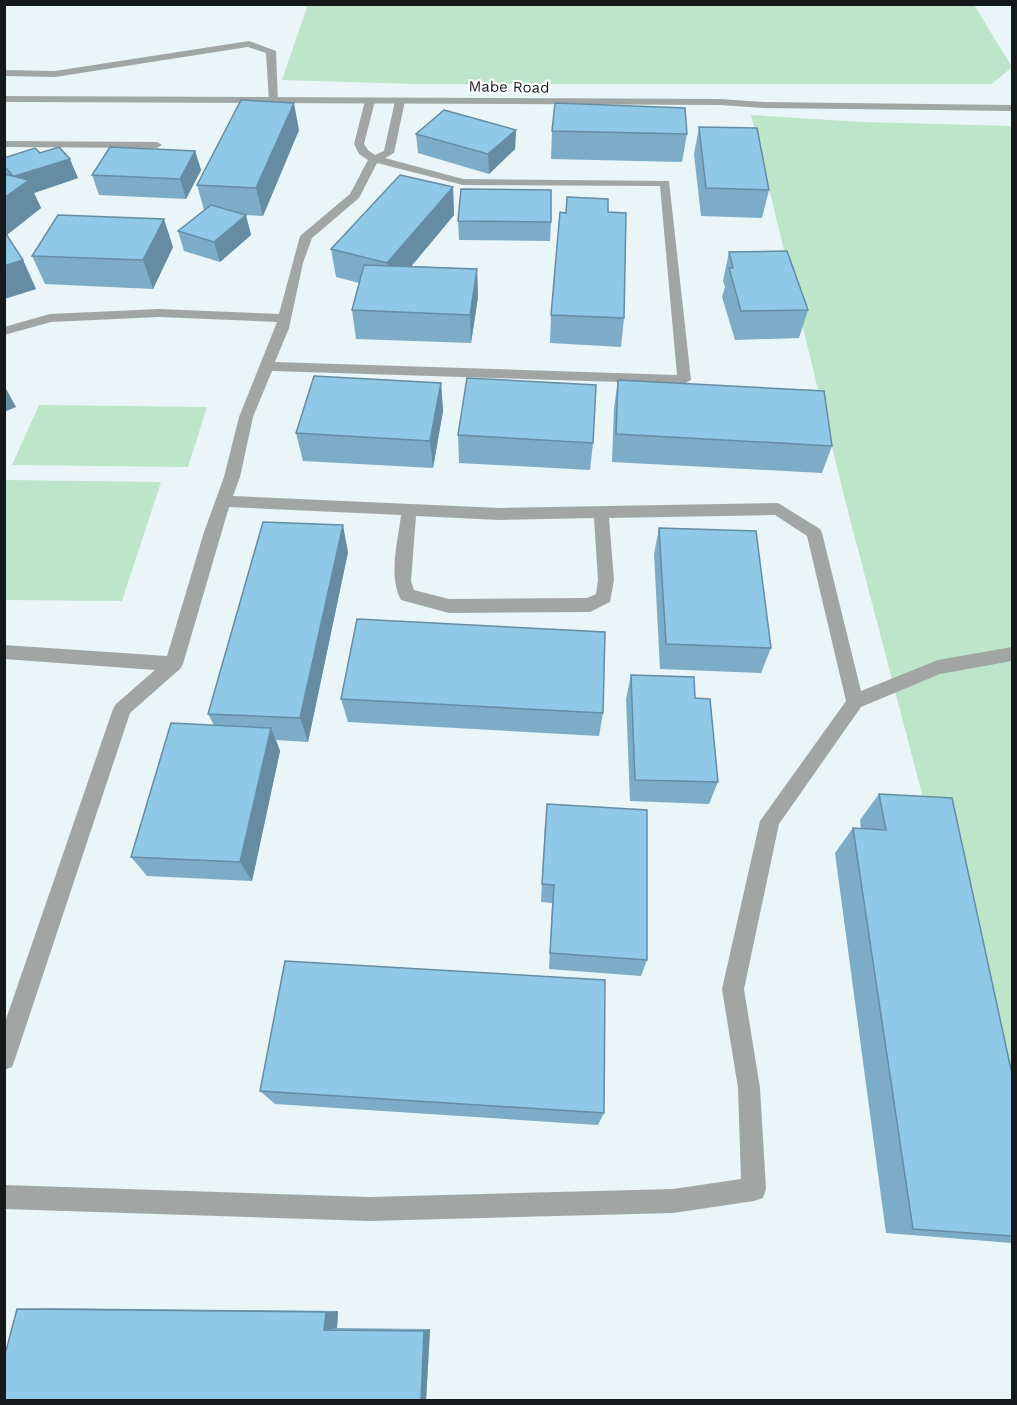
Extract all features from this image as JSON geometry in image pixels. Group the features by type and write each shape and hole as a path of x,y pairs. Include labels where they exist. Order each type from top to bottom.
{"street":[{"path":"4,73 55,74 249,45 271,51 274,101"},
{"name":"Mabe Road","path":"4,99 720,102 764,105 1012,108"},
{"path":"267,366 330,370 684,380 665,183 463,182 374,159 363,152 359,144 370,101"},
{"path":"4,1059 122,709 174,664 224,501 246,417 284,318 306,236 355,195 374,159 389,153 400,101"},
{"path":"4,144 157,145"},
{"path":"4,332 50,318 159,313 284,318"},
{"path":"224,501 500,514 778,509 814,533 855,702"},
{"path":"409,510 403,581 408,595 449,606 590,605 604,597 606,580 601,512"},
{"path":"4,652 174,664"},
{"path":"4,1197 369,1209 673,1202 754,1189 749,1088 733,989 770,821 855,702 938,667 1012,654"}],"green space":[{"path":"308,4 974,5 1012,67 992,84 415,84 282,80"},
{"path":"751,115 862,122 1012,126 1012,1138 844,496"},
{"path":"39,405 207,407 188,467 12,465"},
{"path":"5,480 161,482 122,601 5,600"}],"building":[{"path":"241,100 294,103 256,188 197,185"},
{"path":"555,103 685,108 687,134 552,131"},
{"path":"444,110 516,130 488,154 416,134"},
{"path":"699,127 757,128 769,190 706,188"},
{"path":"59,147 70,159 15,176 4,166 4,158 35,148 40,153"},
{"path":"110,147 195,151 180,179 92,175"},
{"path":"4,174 29,180 4,198"},
{"path":"400,175 453,187 387,263 331,249"},
{"path":"461,189 551,190 551,222 458,221"},
{"path":"567,197 608,199 608,212 626,213 624,318 551,315 560,212 566,213"},
{"path":"211,205 246,215 214,242 178,231"},
{"path":"58,215 164,219 143,260 32,256"},
{"path":"4,231 23,260 4,266"},
{"path":"787,251 808,310 741,311 729,268 733,268 729,252"},
{"path":"364,265 477,269 470,315 352,310"},
{"path":"314,376 441,383 430,441 296,433"},
{"path":"467,378 596,385 593,443 458,435"},
{"path":"618,380 824,391 832,446 616,434"},
{"path":"263,522 343,525 300,718 208,714"},
{"path":"659,528 756,531 771,648 666,644"},
{"path":"357,619 605,632 603,713 341,699"},
{"path":"631,675 694,677 695,698 710,699 718,782 635,780"},
{"path":"171,723 271,728 240,862 131,857"},
{"path":"879,794 952,798 1012,1074 1012,1236 913,1229 853,828 886,830"},
{"path":"547,804 647,810 647,960 550,953 554,885 542,884"},
{"path":"285,961 605,980 604,1113 260,1091"},
{"path":"17,1309 326,1312 324,1330 424,1331 421,1401 4,1401 4,1358"}]}
